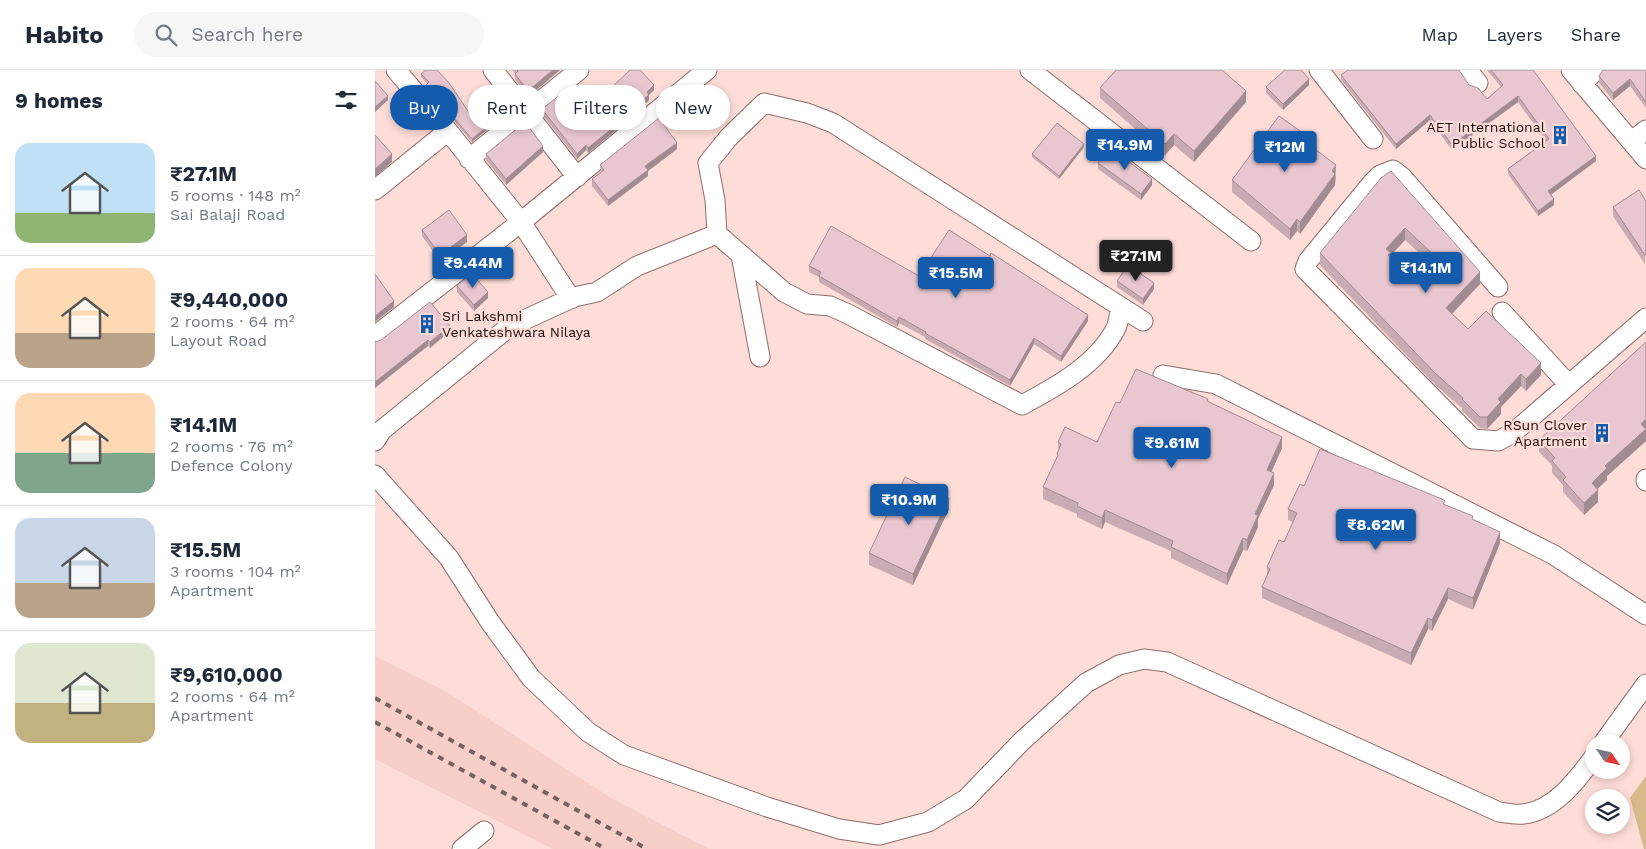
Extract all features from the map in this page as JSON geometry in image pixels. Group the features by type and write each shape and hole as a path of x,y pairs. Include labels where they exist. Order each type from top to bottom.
{"street":[{"path":"493,70 504,85"},
{"path":"545,96 579,70"},
{"path":"375,336 521,222 707,70"},
{"path":"1030,70 1250,233"},
{"path":"1319,70 1373,139"},
{"path":"1597,70 1577,77 1639,136 1646,160"},
{"path":"400,71 521,222 571,299"},
{"path":"1121,307 1116,328 1099,353 1056,387 1021,405 846,313 830,306 807,304 784,292 717,234 715,200 708,163 729,137 764,103 807,113 833,123 1143,321"},
{"path":"469,159 504,130"},
{"path":"539,130 577,177"},
{"path":"375,190 448,131"},
{"path":"1499,287 1402,177 1393,170 1380,175 1373,182 1308,261 1305,269 1473,439 1498,440 1513,433 1646,318"},
{"path":"375,441 382,430 509,327 571,299 597,292 637,266 717,234"},
{"path":"741,255 760,357"},
{"path":"1502,312 1569,385"},
{"path":"1163,375 1216,384 1554,555 1646,615"},
{"path":"375,475 449,558 490,622 531,678 588,732 624,755 767,807 839,829 879,835 928,822 966,799 1021,742 1086,683 1119,665 1144,659 1167,662 1499,812 1522,814 1534,812 1562,795 1585,769"},
{"path":"1610,734 1646,684"},
{"path":"462,849 484,831"}],"shaded area":[{"path":"375,656 447,692 611,798 709,849 553,849 375,759"},
{"path":"1646,776 1646,849 1644,849 1630,798"}],"building":[{"path":"426,70 437,70 450,85 426,85 429,82 421,74"},
{"path":"553,70 535,85 523,85 515,74 518,71"},
{"path":"630,70 640,70 654,85 647,92 649,95 646,97 646,85 614,85"},
{"path":"1116,70 1222,70 1246,91 1194,151 1174,134 1165,144 1100,88"},
{"path":"1285,70 1301,70 1309,79 1283,104 1266,87"},
{"path":"1348,70 1459,70 1469,85 1478,88 1487,99 1503,85 1491,70 1533,70 1596,156 1548,191 1554,199 1538,211 1508,169 1549,139 1518,96 1452,145 1430,115 1396,144 1341,75"},
{"path":"1603,70 1646,70 1646,102 1630,79 1613,93 1599,76"},
{"path":"375,81 388,96 375,107"},
{"path":"458,96 468,111 468,130 483,130 472,139 458,123"},
{"path":"555,99 555,126 545,113 545,107"},
{"path":"1279,116 1310,138 1307,143 1336,165 1332,171 1335,174 1300,222 1297,219 1290,229 1232,180"},
{"path":"656,120 656,130 668,130 677,143 645,166 648,170 608,200 592,179 604,170 600,165"},
{"path":"1057,123 1084,144 1059,176 1032,154"},
{"path":"515,130 531,130 543,146 506,179 486,154"},
{"path":"558,130 610,130 588,148 586,145 577,154"},
{"path":"375,135 392,154 375,169"},
{"path":"1109,147 1152,179 1141,194 1098,163"},
{"path":"1391,171 1480,272 1446,308 1468,329 1486,311 1541,363 1526,379 1521,374 1498,399 1501,402 1487,417 1480,417 1463,398 1435,373 1320,253 1381,178","holes":["1405,228 1435,256 1413,279 1388,255 1391,253 1386,249"]},
{"path":"1639,190 1646,201 1645,255 1613,207"},
{"path":"449,210 467,235 440,255 422,230"},
{"path":"831,226 919,276 949,230 990,256 991,253 1088,315 1061,356 1034,338 1010,380 899,317 897,321 819,276 821,272 809,266"},
{"path":"1128,265 1154,283 1143,299 1117,281"},
{"path":"471,273 488,292 474,305 457,286"},
{"path":"375,274 394,301 375,316"},
{"path":"430,302 450,326 430,342 428,340 375,382 375,341 381,340"},
{"name":"RSun Clover Apartment","path":"1646,342 1646,419 1641,424 1646,429 1605,466 1607,468 1592,483 1598,490 1584,503 1563,480 1566,477 1552,461 1555,458 1539,440"},
{"path":"1136,369 1208,399 1207,401 1282,437 1267,470 1274,473 1255,514 1258,515 1247,540 1243,538 1227,574 1171,547 1173,541 1105,510 1102,518 1077,506 1078,503 1043,487 1058,455 1061,444 1058,442 1065,427 1097,442 1116,402 1120,403"},
{"path":"1320,449 1442,499 1445,501 1443,504 1473,516 1472,519 1500,532 1473,598 1448,588 1432,620 1428,618 1411,653 1262,587 1270,569 1267,567 1279,540 1284,542 1297,513 1288,509 1300,484 1304,486"},
{"path":"905,477 949,498 913,574 869,553"}],"railway":[{"path":"375,698 647,849"},
{"path":"375,722 606,849"}],"place":[{"name":"AET International Public School","path":"1560,135"},
{"name":"Sri Lakshmi Venkateshwara Nilaya","path":"427,324"},
{"name":"RSun Clover Apartment","path":"1602,433"}]}
